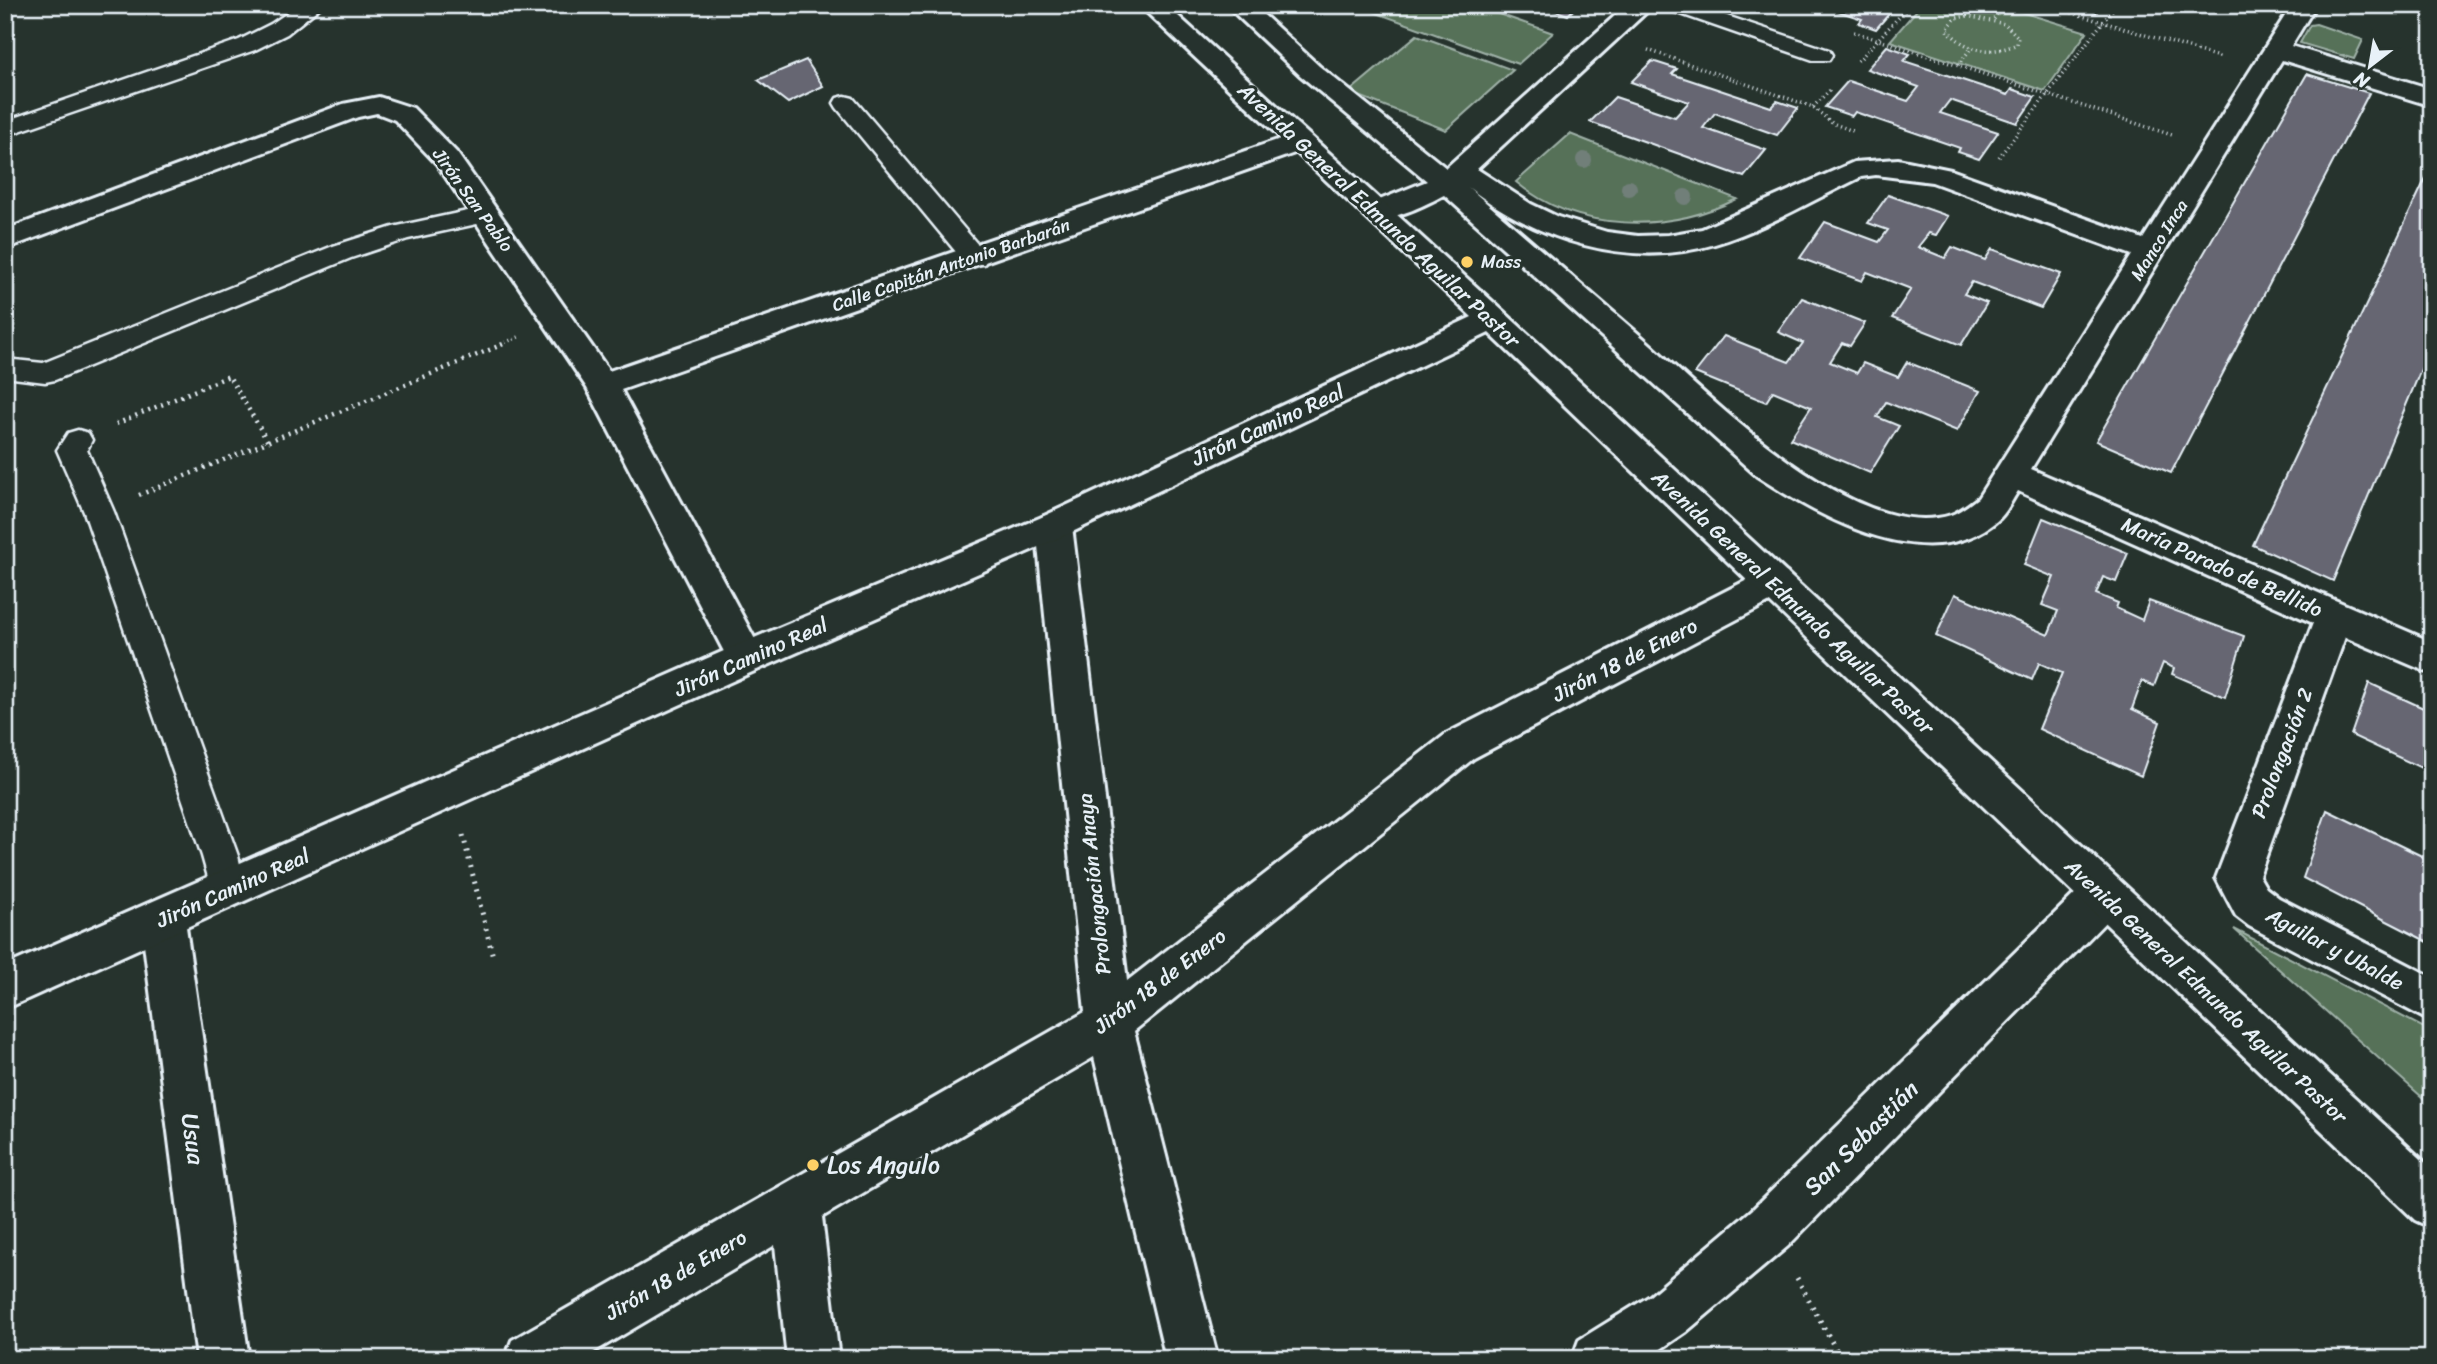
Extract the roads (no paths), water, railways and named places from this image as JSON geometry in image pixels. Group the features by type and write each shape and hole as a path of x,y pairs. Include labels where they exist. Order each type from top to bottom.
{"street":[{"name":"Avenida General Edmundo Aguilar Pastor","path":"1151,5 1493,319 2432,1203"},
{"path":"1238,5 1310,71 1454,175 1533,216 1585,234 1638,244 1695,241 1715,235 1854,170 1871,166 1925,172 2151,252"},
{"path":"1377,211 1418,197 1454,175 1642,5"},
{"name":"Manco Inca","path":"1454,175 1769,467 1828,502 1896,526 1926,530 1953,528 1974,519 1990,507 2013,475 2304,5"},
{"path":"2270,60 2432,98"},
{"name":"Jirón San Pablo","path":"5,240 352,110 379,105 404,114 447,159 602,385 747,658"},
{"name":"Calle Capitán Antonio Barbarán","path":"602,385 975,258 1299,142"},
{"name":"Jirón Camino Real","path":"5,988 747,658 1054,526 1493,319"},
{"name":"María Parado de Bellido","path":"2013,475 2431,657"},
{"name":"Prolongación Anaya","path":"1054,526 1109,1023 1192,1359"},
{"name":"Jirón 18 de Enero","path":"531,1359 1109,1023 1460,746 1774,583"},
{"name":"Prolongación 2","path":"2242,891 2238,878 2239,868 2334,617"},
{"name":"Aguilar y Ubalde","path":"2242,891 2264,912 2432,1001"},
{"name":"San Sebastián","path":"1598,1359 1668,1314 1770,1228 2104,894"},
{"name":"Usua","path":"163,920 223,1359"},
{"path":"796,1205 813,1359"}],"lane":[{"path":"5,129 247,45 279,29 313,5"},
{"path":"1673,5 1821,55"},
{"path":"845,103 975,258"},
{"path":"5,368 13,366 25,372 45,373 342,252 402,232 486,215"},
{"path":"78,440 72,450 99,512 220,856 228,890"}],"place":[{"name":"Mass","path":"1467,262"},
{"name":"Los Angulo","path":"813,1165"}]}
